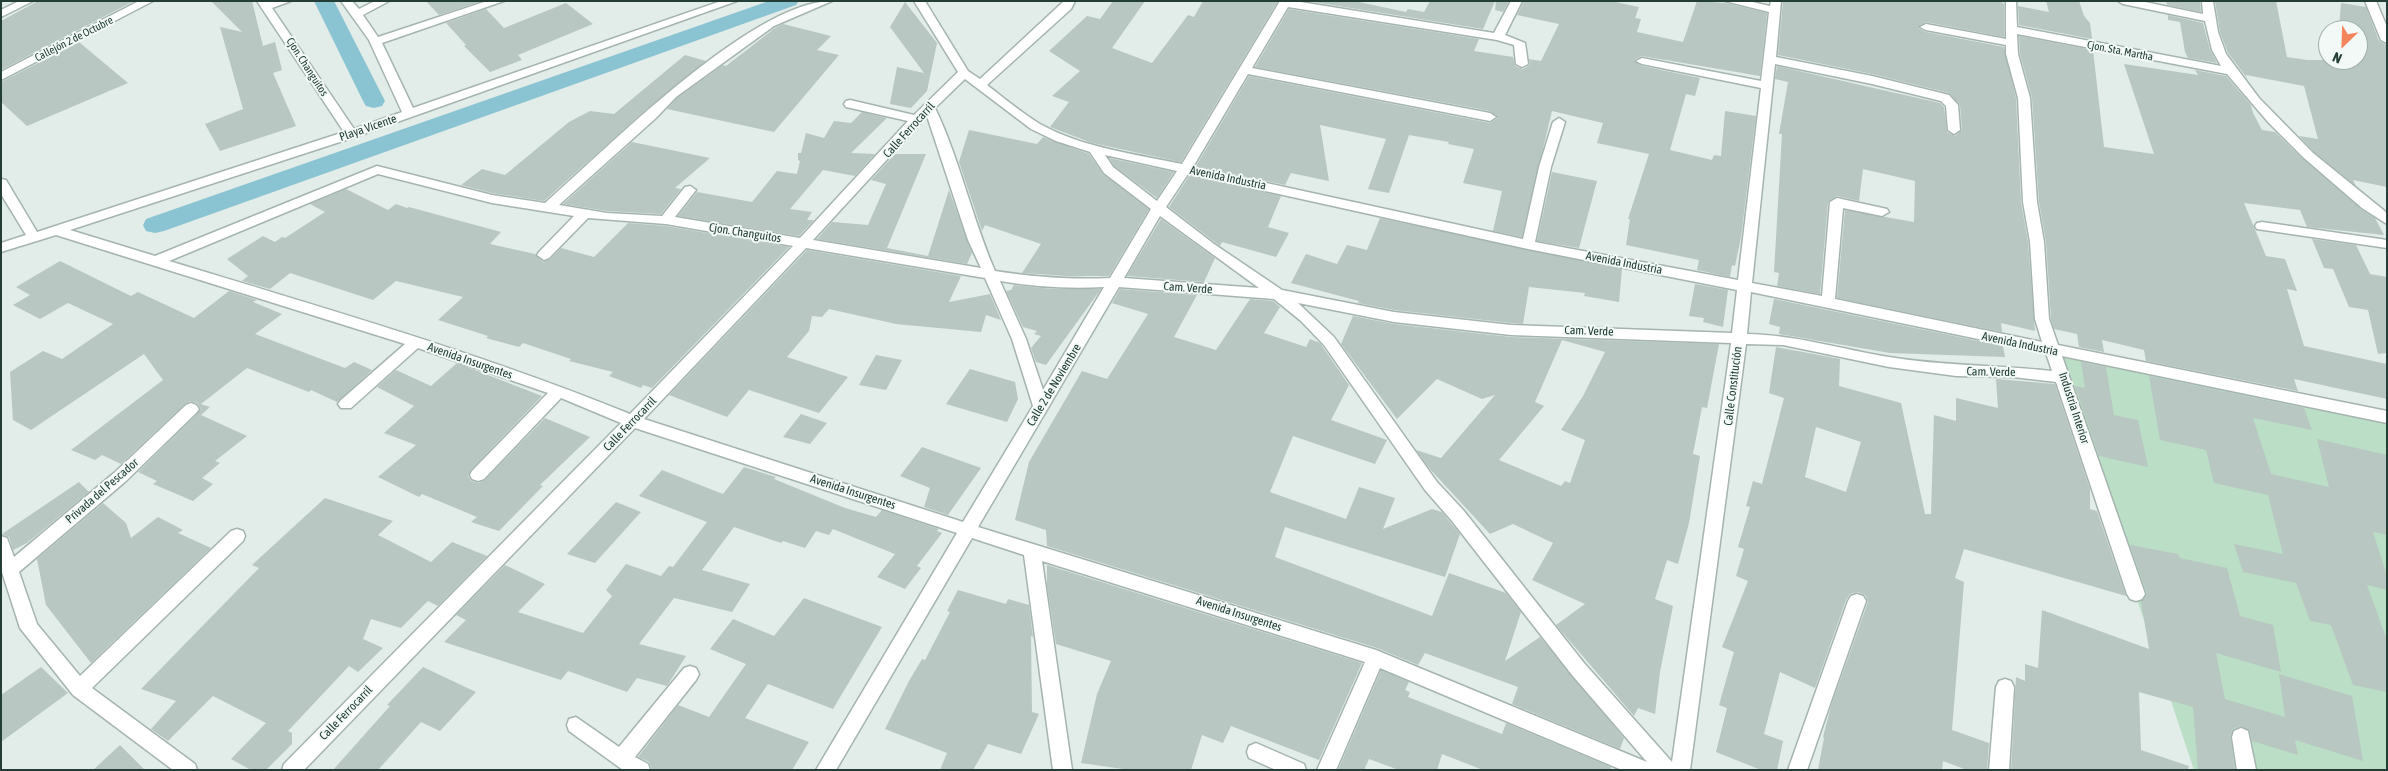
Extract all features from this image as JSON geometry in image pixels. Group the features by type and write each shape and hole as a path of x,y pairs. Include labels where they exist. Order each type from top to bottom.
{"street":[{"path":"1,14 28,1"},
{"name":"Callejón 2 de Octubre","path":"1,76 148,1"},
{"path":"346,1 358,13 376,41 409,114"},
{"path":"358,13 384,1"},
{"path":"376,41 499,1"},
{"path":"548,208 679,89 770,24 827,1"},
{"name":"Avenida Industria","path":"919,1 964,73 1035,126 1060,138 1095,149 1528,245 1828,302 2054,351 2386,419"},
{"path":"981,84 1067,7 1070,1"},
{"path":"1498,37 1518,1"},
{"path":"1730,1 1776,6"},
{"name":"Industria Interior","path":"2011,1 2010,30 2012,54 2024,98 2030,202 2037,242 2042,319 2136,594"},
{"path":"2123,1 2209,19"},
{"path":"2208,1 2209,19 2218,51 2269,118 2358,198 2387,220"},
{"path":"2370,1 2387,40"},
{"path":"264,4 283,2"},
{"path":"1285,2 1498,37 1519,43 1522,64"},
{"name":"Calle 2 de Noviembre","path":"825,770 1158,209 1185,169 1285,2"},
{"name":"Playa Vicente","path":"1,248 351,134 722,3"},
{"name":"Cjon. Changuitos","path":"264,4 351,134"},
{"name":"Calle Constitución","path":"1680,770 1739,339 1776,6"},
{"path":"1926,27 2011,43"},
{"name":"Cjon. Sta. Martha","path":"2010,30 2231,70"},
{"path":"1771,60 1872,80 1945,98 1952,105 1954,130"},
{"path":"1642,61 1768,86"},
{"path":"1244,70 1490,117"},
{"name":"Calle Ferrocarril","path":"291,770 633,422 805,243 929,107 964,73"},
{"path":"850,104 918,120"},
{"path":"929,107 938,126 975,240 1019,339 1041,408"},
{"path":"1528,245 1545,167 1559,122"},
{"path":"1095,149 1108,170 1158,209 1278,294 1306,317 1329,341 1431,486 1458,516 1578,669 1666,770"},
{"name":"Cjon. Changuitos","path":"156,261 377,170 492,199 584,214 666,220 1030,281 1080,284 1116,282"},
{"path":"1,183 34,237"},
{"path":"666,220 690,190"},
{"path":"1828,302 1837,202 1882,212"},
{"path":"544,255 584,214"},
{"path":"2262,226 2387,244"},
{"name":"Avenida Insurgentes","path":"55,230 416,342 559,391 633,422 967,528 1032,551 1376,658 1644,770"},
{"name":"Cam. Verde","path":"1116,282 1278,294 1394,317 1511,330 1610,332 1783,340 1888,362 1956,371 2013,372 2063,376"},
{"path":"346,404 416,342"},
{"path":"478,475 559,391"},
{"name":"Privada del Pescador","path":"10,570 120,477 191,409"},
{"path":"79,689 237,536"},
{"path":"1,543 29,628 79,689 188,770"},
{"path":"1032,551 1063,770"},
{"path":"1797,770 1857,601"},
{"path":"1326,770 1376,658"},
{"path":"621,759 690,674"},
{"path":"1999,770 2005,687"},
{"path":"576,726 621,759 641,770"},
{"path":"2242,737 2247,770"},
{"path":"1256,752 1297,770"}],"green space":[{"path":"2054,351 2387,420 2387,770 2194,770"}],"building":[{"path":"38,1 134,1 1,70 1,21"},
{"path":"211,1 252,1 263,46 275,42 282,70 273,73 296,126 220,151 205,124 243,109 220,27 242,32"},
{"path":"426,1 478,1 479,2 439,15"},
{"path":"1113,1 1145,1 1112,48 1152,63 1188,15 1194,17 1203,1 1278,1 1181,162 1092,143 1050,127 1069,102 1052,96 1080,71 1049,51 1087,16 1100,19"},
{"path":"1307,1 1354,1 1406,12 1408,9 1424,12 1430,1 1495,1 1483,29"},
{"path":"1496,1 1509,1 1503,12 1495,10"},
{"path":"1524,1 1611,1 1639,7 1635,18 1641,19 1637,32 1683,42 1697,1 1725,3 1767,13 1760,76 1642,56 1634,60 1642,66 1700,78 1695,96 1686,94 1670,150 1712,160 1714,155 1721,156 1725,111 1756,116 1741,237 1735,266 1732,265 1730,277 1697,270 1699,260 1626,245 1630,219 1628,219 1649,154 1597,143 1603,123 1552,111 1522,237 1493,231 1502,191 1463,183 1474,149 1448,144 1449,142 1409,135 1389,193 1368,189 1386,139 1320,125 1329,181 1291,173 1285,185 1196,166 1249,76 1490,123 1498,118 1490,111 1255,67 1289,9 1479,39 1474,51 1513,57 1515,66 1523,69 1530,65 1529,59 1541,61 1559,24 1517,15"},
{"path":"1783,1 2000,1 2004,4 2004,37 1926,22 1918,28 1926,32 2004,47 2016,98 2021,202 2028,242 2035,331 2001,323 2002,332 1837,298 1845,210 1914,222 1915,181 1863,169 1859,201 1837,196 1828,202 1820,294 1777,286 1779,273 1774,272 1782,134 1779,134 1788,82 1775,79 1777,66 1940,103 1944,107 1947,132 1955,136 1962,130 1960,105 1949,93 1872,74 1778,55"},
{"path":"2046,1 2079,1 2084,16 2090,23 2092,39 2019,25 2018,6 2049,12"},
{"path":"2166,1 2200,1 2201,12 2167,5"},
{"path":"2215,1 2276,1 2287,57 2318,60 2318,70 2368,70 2368,20 2340,20 2341,3 2366,7 2379,41 2387,45 2387,187 2353,180 2356,186 2314,152 2299,136 2318,139 2304,86 2246,75 2247,78 2228,53 2220,32"},
{"path":"905,2 937,43 927,91 911,108 890,104 897,67 924,73 890,27"},
{"path":"566,3 593,24 518,55 522,60 490,72 464,46 466,45 446,23 486,9 504,28"},
{"path":"2168,15 2203,23 2210,50 2217,63 2188,58 2185,52 2180,22 2168,20"},
{"path":"783,24 831,36 817,50 839,55 774,132 667,109 677,98 723,65 726,66 775,28"},
{"path":"2019,36 2093,50 2104,147 2154,154 2124,64 2198,75 2195,70 2226,76 2251,105 2262,130 2275,132 2361,209 2375,218 2384,235 2307,227 2300,210 2244,203 2266,256 2285,259 2297,291 2287,289 2304,346 2387,364 2387,399 2294,379 2298,391 2146,361 2144,350 2102,340 2104,352 2079,347 2077,334 2054,329 2051,319 2046,242 2039,202 2032,98 2020,54"},
{"path":"79,42 128,83 27,126 1,102 1,82"},
{"path":"685,55 706,61 641,114 544,201 492,193 461,185 482,169 505,175 569,122 590,111 614,114"},
{"path":"862,112 887,118 851,153 875,154 855,176 823,170 790,209 812,212 807,220 814,220 799,236 678,216 697,192 752,202 777,171 797,174 800,161 798,160 798,153 801,153 806,133 824,138 834,121 851,123"},
{"path":"969,130 1037,144 1043,137 1089,154 1103,174 1149,209 1109,276 1022,273 1041,244 985,225 982,231 959,162"},
{"path":"632,142 710,158 675,188 681,189 661,214 607,211 563,204"},
{"path":"895,154 926,154 887,248 928,256 949,190 972,253 967,264 817,239 832,222 868,225 886,184 871,180"},
{"path":"1109,158 1174,172 1157,198 1114,166"},
{"path":"1552,172 1597,181 1579,248 1537,241"},
{"path":"1189,176 1281,196 1268,227 1289,233 1276,257 1222,242 1220,246 1169,207"},
{"path":"346,189 388,210 396,204 501,232 490,244 535,254 543,262 550,259 561,248 594,257 628,223 666,226 789,247 652,388 643,385 641,388 609,376 613,372 569,361 571,359 523,343 519,347 486,338 488,336 438,320 463,297 396,281 373,300 290,273 270,289 242,281 248,276 227,259 263,236 275,242 282,237 285,238 325,212 310,204"},
{"path":"1380,218 1622,269 1619,302 1584,296 1585,293 1529,287 1523,324 1394,310 1358,303 1359,301 1291,283 1306,254 1337,264 1347,245 1367,250"},
{"path":"1161,219 1215,258 1204,282 1127,276"},
{"path":"2312,239 2356,245 2370,274 2387,277 2387,353 2378,354 2368,310 2349,307 2333,269 2324,268"},
{"path":"807,250 961,276 949,302 990,294 1001,320 986,315 981,332 896,324 829,309 822,317 812,316 809,331 787,357 848,377 819,413 749,390 727,417 669,395"},
{"path":"60,261 131,296 138,292 194,318 229,291 257,300 253,302 282,314 255,334 345,368 354,362 372,370 337,402 311,390 309,392 247,368 201,404 210,407 201,415 247,436 215,461 220,463 202,478 213,484 193,501 153,484 157,481 138,472 197,414 201,409 197,403 190,401 185,404 121,464 102,455 95,460 71,450 163,380 144,354 31,430 13,420 10,372 43,351 62,359 113,324 68,303 40,319 13,305 30,295 16,287"},
{"path":"1695,284 1728,290 1723,327 1703,322 1704,318 1689,316"},
{"path":"1014,285 1052,289 1101,289 1046,365 1036,362 1031,348 1041,336 1034,334 1037,331 1023,327 1006,291 1011,290"},
{"path":"1120,289 1197,295 1174,337 1216,350 1250,299 1273,301 1280,307 1264,333 1306,347 1310,339 1320,343 1349,385 1331,420 1387,440 1375,464 1293,436 1270,492 1346,519 1359,487 1395,498 1383,529 1432,509 1442,512 1460,534 1445,577 1285,527 1275,557 1432,616 1449,573 1506,593 1521,612 1505,661 1540,637 1624,738 1620,749 1512,704 1518,687 1425,653 1418,665 1377,648 1047,546 1046,530 1015,520 1029,462 1082,371 1107,379 1148,314 1112,303"},
{"path":"1774,299 2003,346 2005,357 1890,353 1779,334 1780,327 1769,324"},
{"path":"1353,316 1394,324 1511,337 1719,344 1707,408 1702,407 1693,454 1700,456 1689,523 1678,564 1667,560 1655,599 1673,606 1660,672 1655,714 1638,708 1634,716 1556,625 1585,604 1532,580 1553,543 1513,524 1490,534 1429,468 1416,450 1441,458 1495,395 1482,399 1437,379 1397,419 1341,344","holes":["1562,340 1605,352 1583,396 1561,430 1585,440 1570,483 1565,481 1561,486 1499,460 1544,406 1535,402"]},
{"path":"1776,347 1840,359 1839,386 1901,403 1925,514 1931,514 1934,415 1956,421 1956,398 1998,408 1996,379 2055,384 2090,489 2090,509 2097,511 2126,596 1964,549 1955,578 1964,582 1952,730 1989,743 1987,770 1967,770 1943,761 1942,770 1818,770 1823,737 1831,706 1868,602 1865,595 1858,592 1850,594 1846,600 1815,688 1780,672 1764,734 1783,741 1777,770 1761,770 1716,752 1727,708 1719,705 1734,652 1722,647 1748,581 1736,576 1744,549 1738,547 1750,507 1746,506 1753,481 1762,484 1784,398 1769,393","holes":["1816,427 1861,442 1846,492 1805,477"]},
{"path":"876,355 902,360 886,390 859,385"},
{"path":"2081,362 2106,367 2114,415 2138,420 2148,467 2099,456 2075,386 2085,388"},
{"path":"457,363 542,396 471,470 468,476 471,481 479,483 485,480 545,418 590,437 540,485 543,486 499,531 471,522 477,517 422,494 419,497 378,477 416,445 384,433 414,406 377,387 396,370 431,386"},
{"path":"970,369 1015,382 1018,399 1007,422 946,404"},
{"path":"2149,376 2304,408 2312,430 2253,418 2271,474 2329,487 2317,439 2387,455 2387,535 2373,532 2387,576 2387,590 2367,585 2387,640 2387,692 2353,685 2331,625 2310,621 2296,583 2243,572 2234,544 2283,554 2268,495 2214,483 2206,450 2160,440"},
{"path":"801,414 827,423 810,444 783,437"},
{"path":"922,447 981,468 948,515 924,507 930,488 900,476"},
{"path":"744,467 776,477 774,479 845,508 876,517 882,510 939,529 937,531 942,533 917,566 921,568 905,589 877,577 895,554 833,529 829,535 816,531 805,548 783,541 781,543 734,527 702,570 750,584 732,612 674,598 639,644 686,656 667,686 637,678 627,692 568,671 561,680 444,642 466,620 456,615 505,565 545,584 518,612 583,633 612,596 606,590 626,564 661,576 669,566 673,567 707,522 639,496 662,470 723,494"},
{"path":"79,482 89,492 27,543 13,550 9,537 2,534"},
{"path":"325,498 393,521 378,535 431,562 452,542 487,556 438,606 428,601 401,628 371,619 363,639 383,648 358,672 349,666 288,731 292,733 292,744 266,770 251,770 231,759 266,723 213,696 168,741 151,729 176,701 141,689 259,568 252,565"},
{"path":"616,502 641,512 595,563 567,554"},
{"path":"103,503 126,523 131,538 158,517 183,530 178,533 211,548 91,663 46,605 37,559"},
{"path":"2130,545 2178,554 2180,558 2227,568 2240,616 2273,625 2281,672 2216,653 2225,699 2285,717 2279,674 2352,696 2363,761 2295,740 2298,755 2252,741 2250,731 2240,726 2233,729 2230,736 2235,770 2198,770 2193,707 2139,692 2141,750 2189,766 2188,770 2011,770 2016,677 2025,681 2025,664 2038,668 2042,610 2149,649 2141,601 2147,593"},
{"path":"1047,565 1362,663 1319,760 1231,726 1223,743 1202,735 1191,770 1130,770 1081,763 1097,694 1111,661 1056,644 1047,586"},
{"path":"958,590 1006,604 1008,599 1029,605 1033,637 1031,636 1032,712 1039,714 1021,754 988,744 973,770 940,770 947,753 885,729 909,681 922,659 925,660 950,612 947,611"},
{"path":"804,598 882,627 833,709 768,684 745,718 809,742 792,770 652,770 649,762 638,757 678,705 709,717 746,664 710,649 733,619 774,636"},
{"path":"41,667 68,693 1,742 1,695"},
{"path":"423,667 476,692 440,731 421,722 378,770 333,770 390,706 387,705"},
{"path":"1381,670 1409,682 1405,690 1410,692 1408,697 1502,734 1506,723 1611,767 1610,770 1483,770 1442,754 1437,770 1399,770 1369,759 1364,770 1338,770"},
{"path":"120,745 145,770 93,770"}],"waterway":[{"path":"324,1 374,101"},
{"path":"155,225 789,1"}]}
